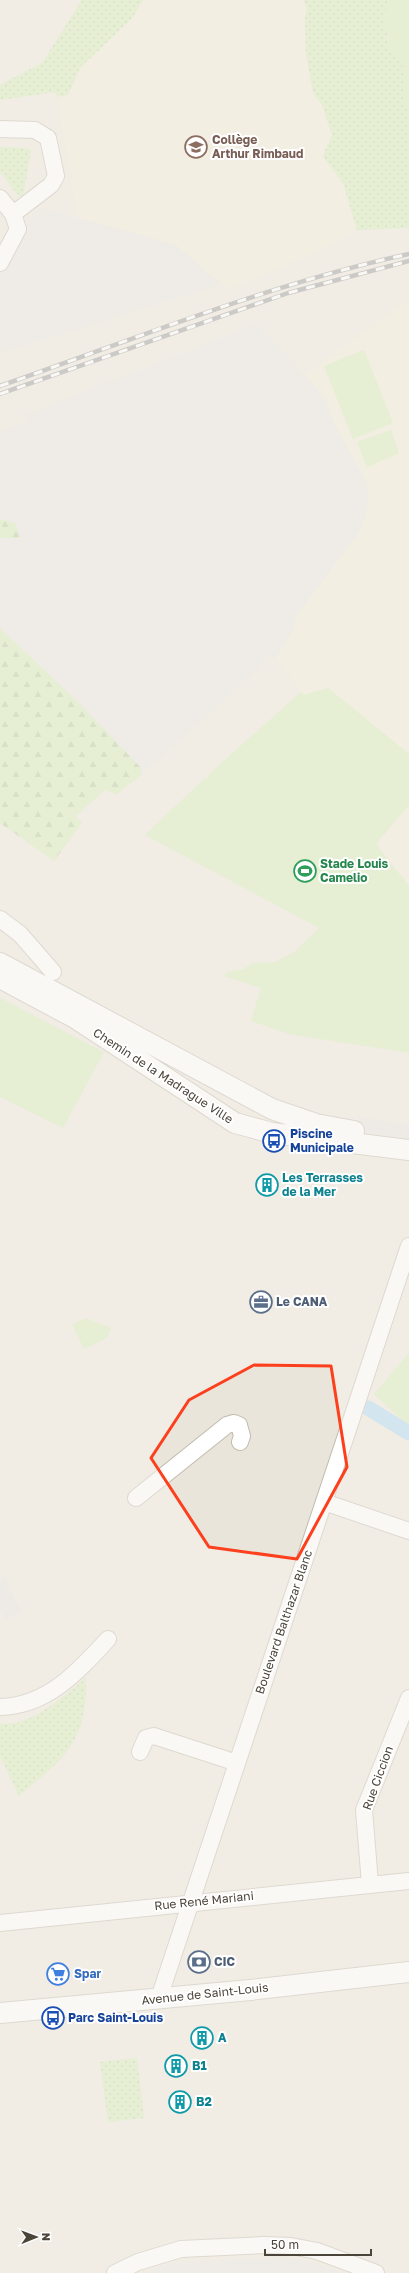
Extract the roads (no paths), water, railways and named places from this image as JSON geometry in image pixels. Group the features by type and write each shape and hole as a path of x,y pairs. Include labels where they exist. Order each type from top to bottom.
{"street":[{"path":"0,129 35,130 48,138 56,176 51,185 13,214"},
{"path":"0,198 13,214 18,230 0,263"},
{"path":"0,920 20,934 53,972"},
{"name":"Chemin de la Madrague Ville","path":"0,963 272,1109 316,1124 409,1139"},
{"name":"Chemin de la Madrague Ville","path":"0,978 75,1018 235,1123 272,1133 409,1150"},
{"path":"217,1112 237,1110 240,1100 232,1087"},
{"name":"Boulevard Balthazar Blanc","path":"159,1998 409,1246"},
{"path":"136,1498 227,1425 234,1423 239,1425 242,1436 240,1442"},
{"path":"324,1502 409,1531"},
{"path":"0,1707 14,1707 37,1700 57,1688 84,1665 108,1639"},
{"name":"Rue Ciccion","path":"370,1884 364,1810 409,1698"},
{"path":"140,1752 146,1738 154,1736 237,1763"},
{"name":"Rue René Mariani","path":"0,1923 409,1880"},
{"name":"Avenue de Saint-Louis","path":"0,2013 409,1972"},
{"path":"115,2273 138,2262 181,2249 264,2245 291,2246 317,2251 376,2273"}],"waterway":[{"path":"368,1408 409,1433"}],"railway":[{"path":"0,386 152,331 254,297 357,266 409,254"},
{"path":"0,394 288,293 409,261"}],"place":[{"name":"Collège Arthur Rimbaud","path":"196,147"},
{"name":"Stade Louis Camelio","path":"305,871"},
{"name":"Piscine Municipale","path":"274,1141"},
{"name":"Les Terrasses de la Mer","path":"267,1185"},
{"name":"Le CANA","path":"261,1302"},
{"name":"CIC","path":"199,1962"},
{"name":"Spar","path":"58,1974"},
{"name":"Parc Saint-Louis","path":"53,2018"},
{"name":"A","path":"202,2038"},
{"name":"B1","path":"176,2066"},
{"name":"B2","path":"180,2102"}]}
